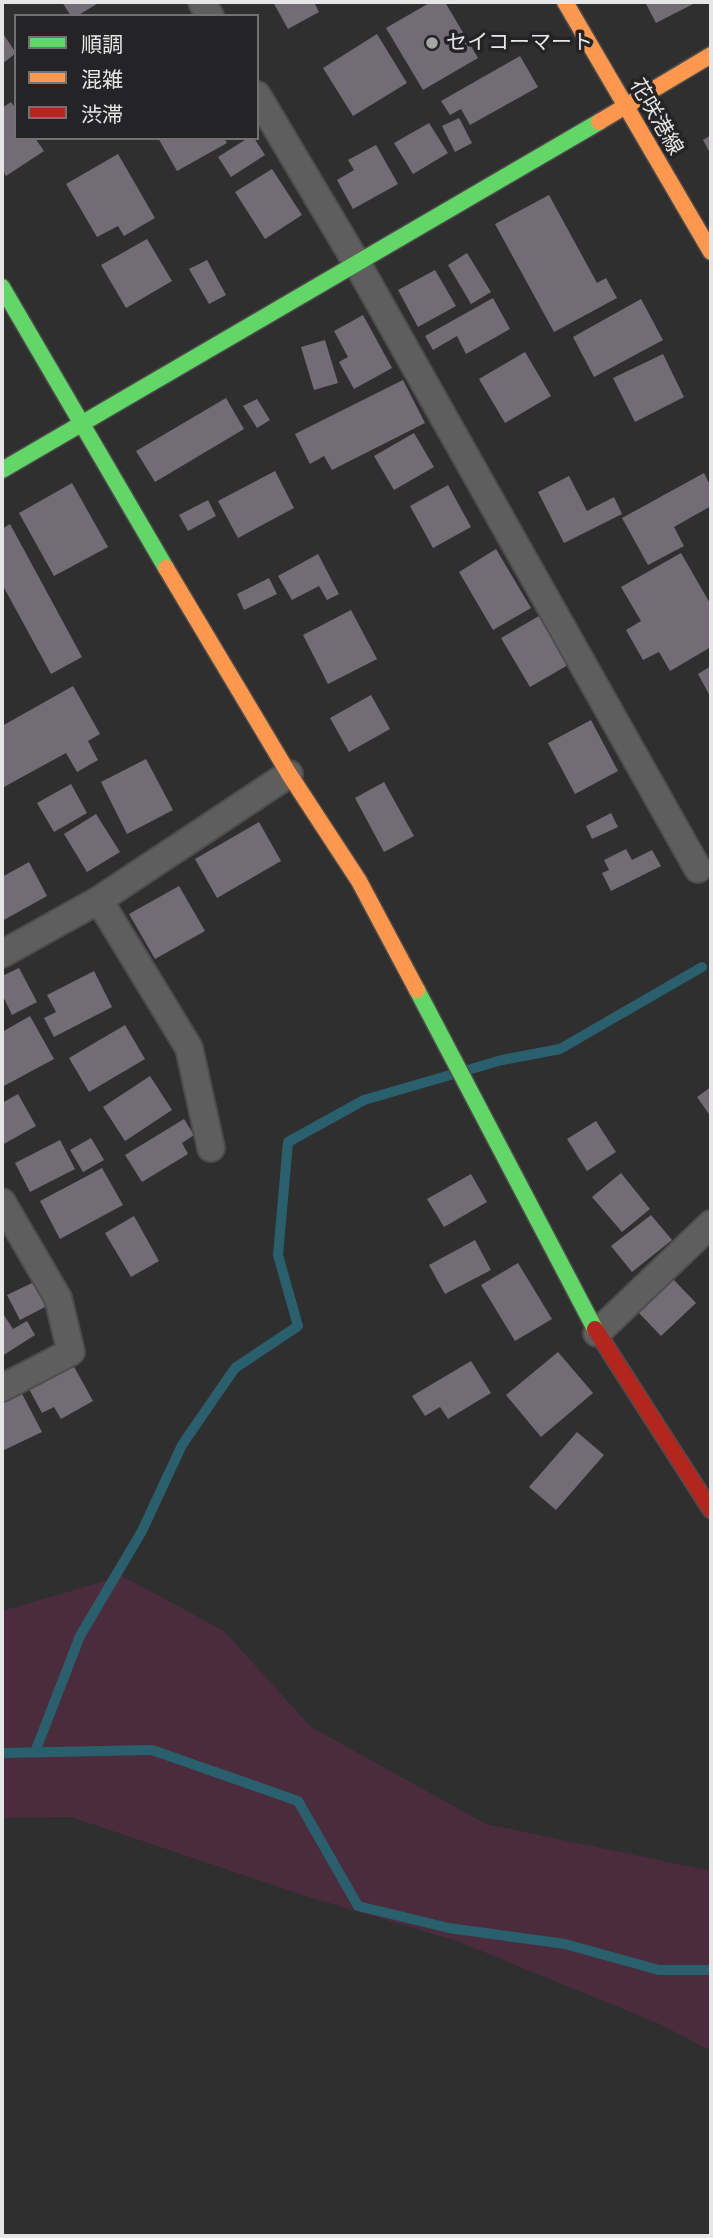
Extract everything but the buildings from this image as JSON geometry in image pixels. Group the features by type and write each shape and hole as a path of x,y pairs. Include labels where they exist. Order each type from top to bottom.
{"street":[{"name":"花咲港線","path":"565,2 711,252"},
{"path":"2,470 358,265 711,55"},
{"path":"259,98 358,265 698,869"},
{"path":"2,287 80,425 289,774 359,881 597,1333 711,1510"},
{"path":"2,954 99,900 289,774"},
{"path":"99,900 189,1048 211,1148"},
{"path":"2,1202 58,1298 71,1352 2,1388"},
{"path":"597,1333 711,1224"}],"shaded area":[{"path":"122,1576 224,1631 311,1727 486,1824 711,1871 711,2051 662,2025 457,1941 309,1897 71,1817 2,1818 2,1611"}],"waterway":[{"path":"35,1752 80,1636 142,1531 182,1445 235,1368 298,1326 278,1255 288,1142 364,1100 502,1060 560,1049 702,967"},
{"path":"2,1753 152,1750 298,1801 358,1906 449,1928 565,1944 659,1970 711,1970"}],"traffic: fast":[{"path":"2,470 599,122"},
{"path":"2,287 166,568"},
{"path":"417,990 595,1329"}],"traffic: slow":[{"path":"565,2 711,252"},
{"path":"599,122 711,55"},
{"path":"166,568 289,774 359,881 417,990"}],"traffic: jam":[{"path":"595,1329 711,1510"}],"place":[{"name":"セイコーマート","path":"432,43"}]}
